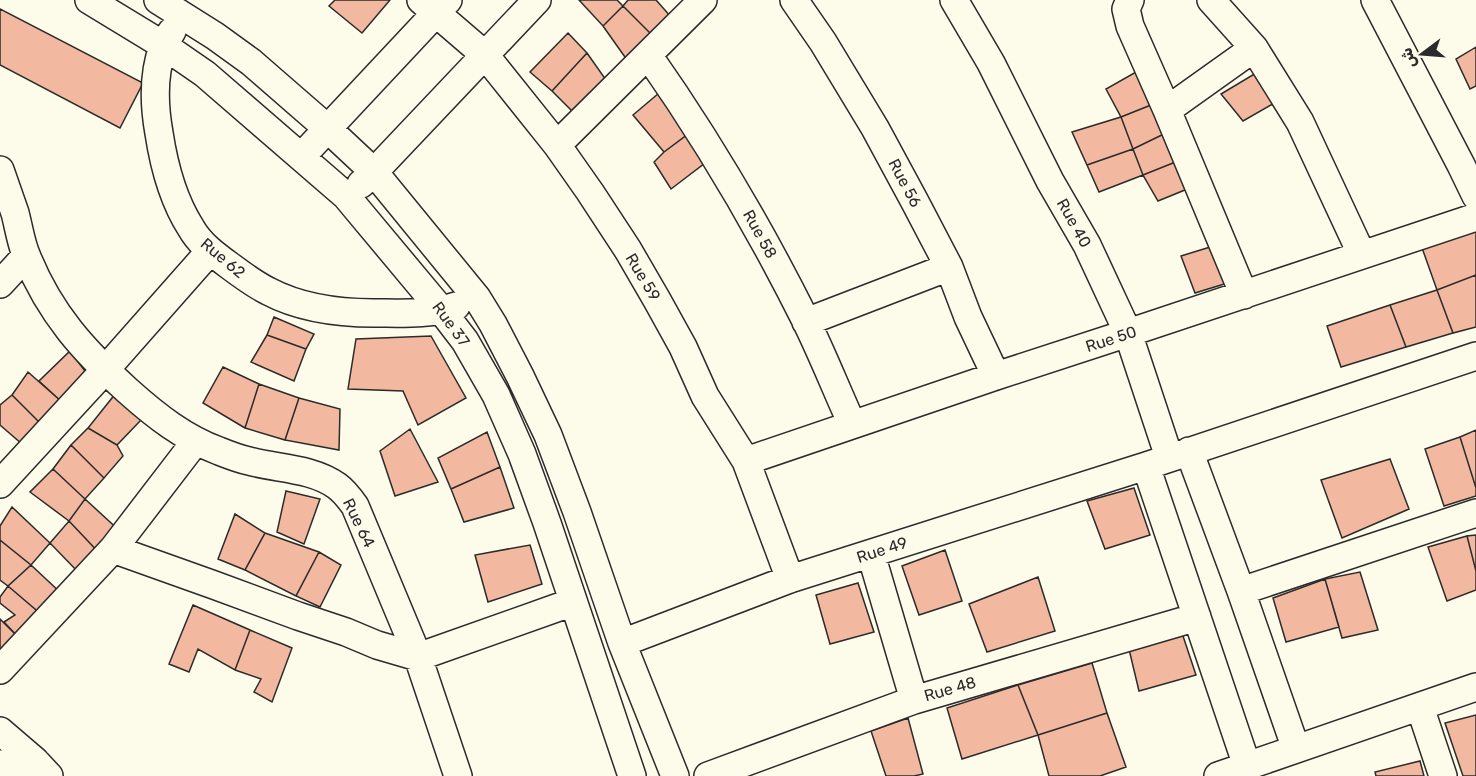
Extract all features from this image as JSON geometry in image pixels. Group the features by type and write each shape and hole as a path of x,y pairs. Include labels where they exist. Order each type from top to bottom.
{"street":[{"name":"Rue 37","path":"89,0 163,45 205,74 346,196 465,341 496,395 525,464 632,776"},
{"name":"Rue 37","path":"159,0 251,62 374,172 477,298 520,376 548,435 622,643 675,776"},
{"path":"346,196 374,172 537,0"},
{"path":"557,145 703,0"},
{"name":"Rue 56","path":"794,0 823,42 875,128 949,267 968,317 996,375"},
{"name":"Rue 40","path":"954,0 991,63 1050,181 1087,245 1128,333 1168,458 1197,617 1262,767"},
{"path":"1130,0 1126,9 1130,26 1244,295"},
{"path":"1211,0 1254,48 1300,122 1362,255"},
{"path":"1375,0 1476,196"},
{"path":"301,157 328,129 435,4"},
{"name":"Rue 59","path":"435,4 485,55 557,145 590,192 657,300 683,347 705,396 746,461 790,579"},
{"name":"Rue 62","path":"182,15 163,45 157,70 157,122 169,179 180,207 191,229 210,251 244,277 269,292 296,302 338,311 401,314 442,311 477,298"},
{"path":"1167,110 1254,48"},
{"name":"Rue 58","path":"648,55 703,136 780,271 806,322 852,424"},
{"name":"Rue 64","path":"0,170 15,212 26,256 45,296 61,321 105,370 152,412 195,442 249,461 319,477 339,487 350,499 418,657 458,776"},
{"name":"Rue 50","path":"746,461 996,375 1476,217"},
{"path":"0,484 210,251"},
{"path":"0,284 26,256"},
{"path":"806,322 949,267"},
{"name":"Rue 49","path":"622,643 790,579 1476,356"},
{"path":"0,669 113,549 195,442"},
{"name":"Rue 40","path":"1168,458 1241,591 1296,749"},
{"path":"1241,591 1476,513"},
{"path":"113,549 377,645 418,657 573,602"},
{"path":"870,554 914,700"},
{"name":"Rue 48","path":"708,776 914,700 1197,617"},
{"path":"1218,776 1262,767 1296,749 1476,687"},
{"path":"1420,706 1443,776"},
{"path":"0,730 42,768"},
{"path":"0,764 42,768"}],"building":[{"path":"335,0 390,0 362,33 329,6"},
{"path":"579,0 617,0 623,6 603,26"},
{"path":"628,0 656,0 672,18 655,38 623,6"},
{"path":"623,6 655,38 632,67 603,26"},
{"path":"0,9 143,83 120,128 0,65"},
{"path":"568,33 587,53 552,91 530,72"},
{"path":"1476,47 1476,86 1470,89 1456,59"},
{"path":"587,53 611,87 577,116 552,91"},
{"path":"1136,72 1156,103 1121,117 1106,89"},
{"path":"1256,73 1278,101 1243,121 1221,94"},
{"path":"659,93 688,134 664,152 633,115"},
{"path":"1156,103 1170,131 1133,149 1121,117"},
{"path":"1121,117 1133,149 1087,165 1072,132"},
{"path":"1170,131 1183,159 1143,175 1133,149"},
{"path":"688,134 705,163 671,189 654,162"},
{"path":"1133,149 1143,175 1099,192 1087,165"},
{"path":"1183,159 1197,185 1158,201 1143,175"},
{"path":"1476,231 1476,275 1437,290 1421,245"},
{"path":"1220,244 1234,281 1195,293 1181,256"},
{"path":"1476,275 1476,327 1453,333 1437,290"},
{"path":"1437,290 1453,333 1406,347 1390,305"},
{"path":"1390,305 1406,347 1341,367 1327,326"},
{"path":"274,317 314,334 306,349 267,335"},
{"path":"267,335 306,349 294,381 251,362"},
{"path":"431,336 466,398 418,425 403,391 348,389 356,339"},
{"path":"70,351 88,375 63,403 39,381"},
{"path":"223,367 259,384 245,428 203,403"},
{"path":"28,372 63,403 41,424 12,395"},
{"path":"259,384 299,398 285,440 245,428"},
{"path":"116,393 141,420 117,445 88,428"},
{"path":"12,395 41,424 22,444 0,425 0,405"},
{"path":"299,398 340,409 339,450 285,440"},
{"path":"88,428 117,445 123,456 104,478 71,445"},
{"path":"410,429 438,482 395,496 380,451"},
{"path":"1476,430 1476,488 1460,437"},
{"path":"487,432 500,467 451,489 438,458"},
{"path":"1460,437 1476,488 1476,496 1444,506 1425,449"},
{"path":"71,445 104,478 85,499 53,469"},
{"path":"1390,459 1409,509 1342,538 1321,480"},
{"path":"500,467 514,508 464,522 451,489"},
{"path":"53,469 85,499 69,521 30,492"},
{"path":"1134,488 1150,535 1105,549 1087,501"},
{"path":"286,491 320,499 304,544 277,532"},
{"path":"85,499 122,533 102,556 69,521"},
{"path":"12,507 50,543 31,565 0,540 0,526"},
{"path":"235,514 265,533 245,570 218,559"},
{"path":"69,521 102,556 80,574 50,543"},
{"path":"265,533 319,552 296,596 245,570"},
{"path":"1476,535 1476,571 1467,536"},
{"path":"1467,536 1476,571 1476,590 1447,601 1428,547"},
{"path":"0,540 31,565 8,586 0,580"},
{"path":"530,545 542,584 488,602 475,555"},
{"path":"945,550 962,601 919,615 902,566"},
{"path":"319,552 341,565 320,607 296,596"},
{"path":"31,565 63,595 42,615 8,586"},
{"path":"1360,572 1378,630 1342,638 1325,579"},
{"path":"1038,577 1055,631 987,652 969,604"},
{"path":"1325,579 1339,627 1286,642 1273,598"},
{"path":"858,583 874,632 830,644 816,595"},
{"path":"8,586 42,615 22,641 4,622 15,615 0,603 0,597"},
{"path":"193,605 250,630 235,670 198,649 189,672 169,664"},
{"path":"0,619 22,641 0,661"},
{"path":"250,630 292,648 272,702 254,692 261,679 235,670"},
{"path":"1181,630 1196,675 1139,691 1128,645"},
{"path":"1092,663 1107,713 1038,735 1018,685"},
{"path":"1018,685 1038,735 962,759 947,708"},
{"path":"1107,713 1126,767 1100,776 1049,776 1038,735"},
{"path":"1476,715 1476,776 1463,776 1445,723"},
{"path":"908,718 923,774 886,776 871,731"},
{"path":"1420,761 1424,776 1376,776 1375,772"}]}
